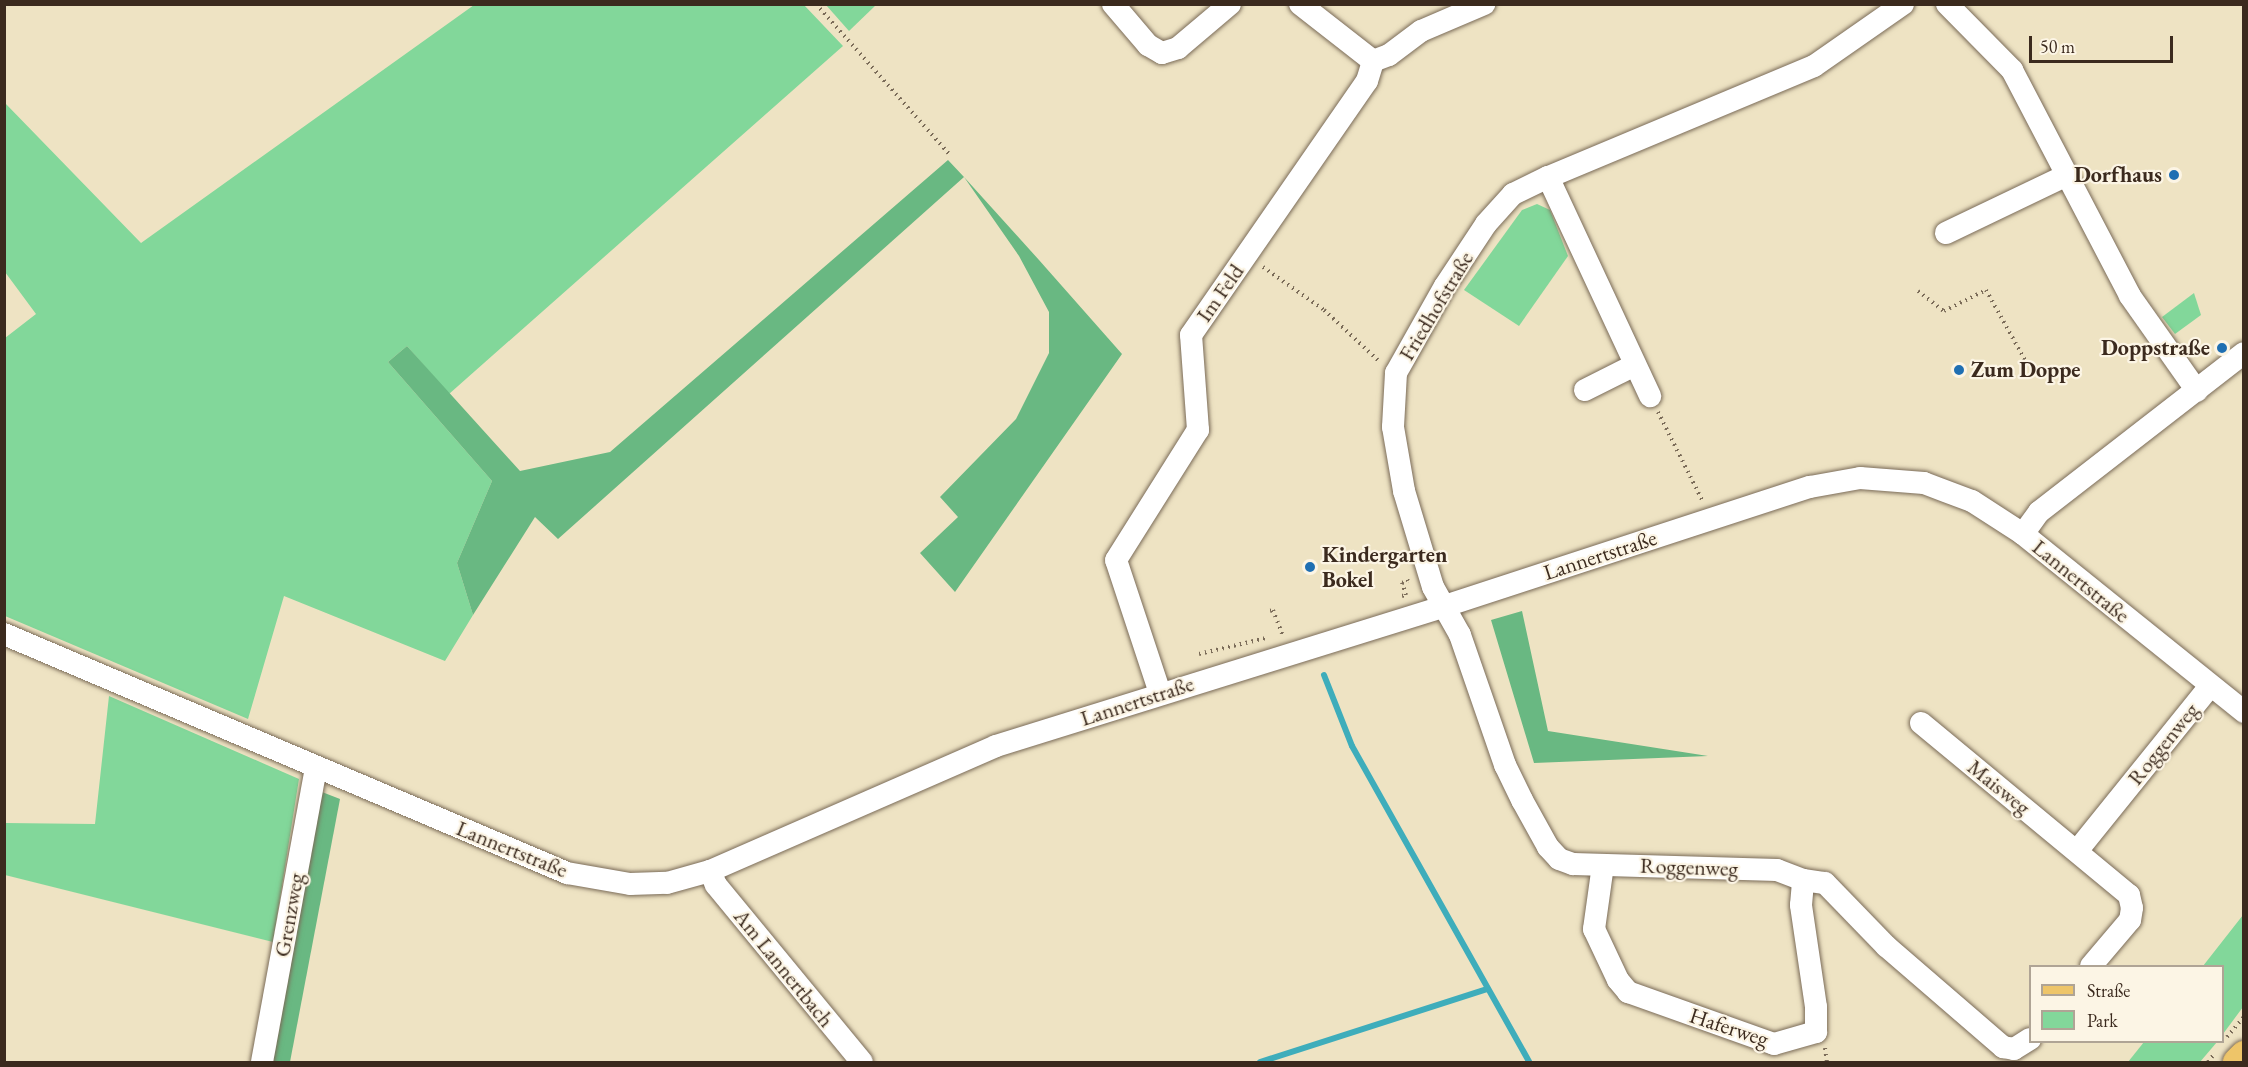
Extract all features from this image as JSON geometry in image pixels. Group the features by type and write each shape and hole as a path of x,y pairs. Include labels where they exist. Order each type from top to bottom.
{"main road":[{"path":"2237,1062 2244,1055"}],"street":[{"path":"1113,4 1148,45 1162,52 1178,48 1230,4"},
{"path":"1300,4 1373,61 1389,55 1420,31 1484,4"},
{"name":"Friedhofstraße","path":"1444,606 1433,587 1404,491 1393,428 1396,373 1445,286 1486,224 1514,194 1548,177 1814,66 1903,4"},
{"path":"1947,4 2012,70 2130,296 2197,391"},
{"name":"Im Feld","path":"1160,693 1116,560 1198,430 1191,335 1367,81 1373,61"},
{"path":"1946,233 2067,175"},
{"path":"1548,177 1650,396"},
{"path":"2023,534 2039,512 2244,353"},
{"path":"1585,390 1635,365"},
{"name":"Lannertstraße","path":"4,634 567,873 630,884 667,883 710,871 996,746 1444,606 1810,487 1869,478 1924,483 1972,501 2023,534 2244,712"},
{"name":"Roggenweg","path":"1444,606 1460,635 1506,765 1548,847 1559,860 1572,864 1777,870 1803,880 1825,883 1886,946 2003,1047 2014,1048 2029,1041"},
{"name":"Roggenweg","path":"2077,851 2210,686"},
{"name":"Maisweg","path":"1921,723 2077,851"},
{"name":"Grenzweg","path":"262,1062 316,768"},
{"path":"2077,851 2128,895 2132,908 2130,920 2092,965"},
{"name":"Haferweg","path":"1603,865 1594,929 1618,980 1628,992 1774,1044 1816,1032 1816,1007 1801,905 1803,880"},
{"name":"Am Lannertbach","path":"710,871 716,885 862,1062"}],"path":[{"path":"816,4 949,154"},
{"path":"1246,256 1324,310 1382,365 1396,373"},
{"path":"1918,291 1944,311 1986,290 2025,360"},
{"path":"1650,396 1712,519"},
{"path":"1395,598 1406,595 1402,583 1408,581 1404,568 1425,560"},
{"path":"1270,611 1274,610 1282,634"},
{"path":"1199,654 1293,631"}],"green space":[{"path":"474,5 804,5 843,46 449,394 407,346 388,362 492,481 457,563 473,615 445,661 284,596 248,719 5,616 5,338 36,314 5,272 5,103 141,243"},
{"path":"826,5 876,5 849,31"},
{"path":"948,160 964,177 558,539 535,517 473,615 457,563 492,481 388,362 407,346 520,471 610,452"},
{"path":"964,177 1122,354 955,592 920,553 958,517 940,497 1016,419 1049,353 1049,312 1019,256"},
{"path":"1537,204 1550,210 1568,256 1519,326 1464,290 1522,210"},
{"path":"2194,293 2201,315 2175,334 2162,317"},
{"path":"1522,611 1548,731 1708,756 1534,763 1491,620"},
{"path":"109,696 299,779 273,942 5,875 5,823 95,824"},
{"path":"322,792 340,799 290,1062 273,1062"},
{"path":"2243,915 2243,1007 2224,1033 2224,965 2204,965"},
{"path":"2143,1043 2216,1043 2200,1062 2128,1062"}],"waterway":[{"path":"1324,675 1352,746 1529,1062"},
{"path":"1260,1062 1488,989"}],"place":[{"name":"Dorfhaus","path":"2174,175"},
{"name":"Doppstraße","path":"2222,348"},
{"name":"Zum Doppe","path":"1959,370"},
{"name":"Kindergarten Bokel","path":"1310,567"}]}
